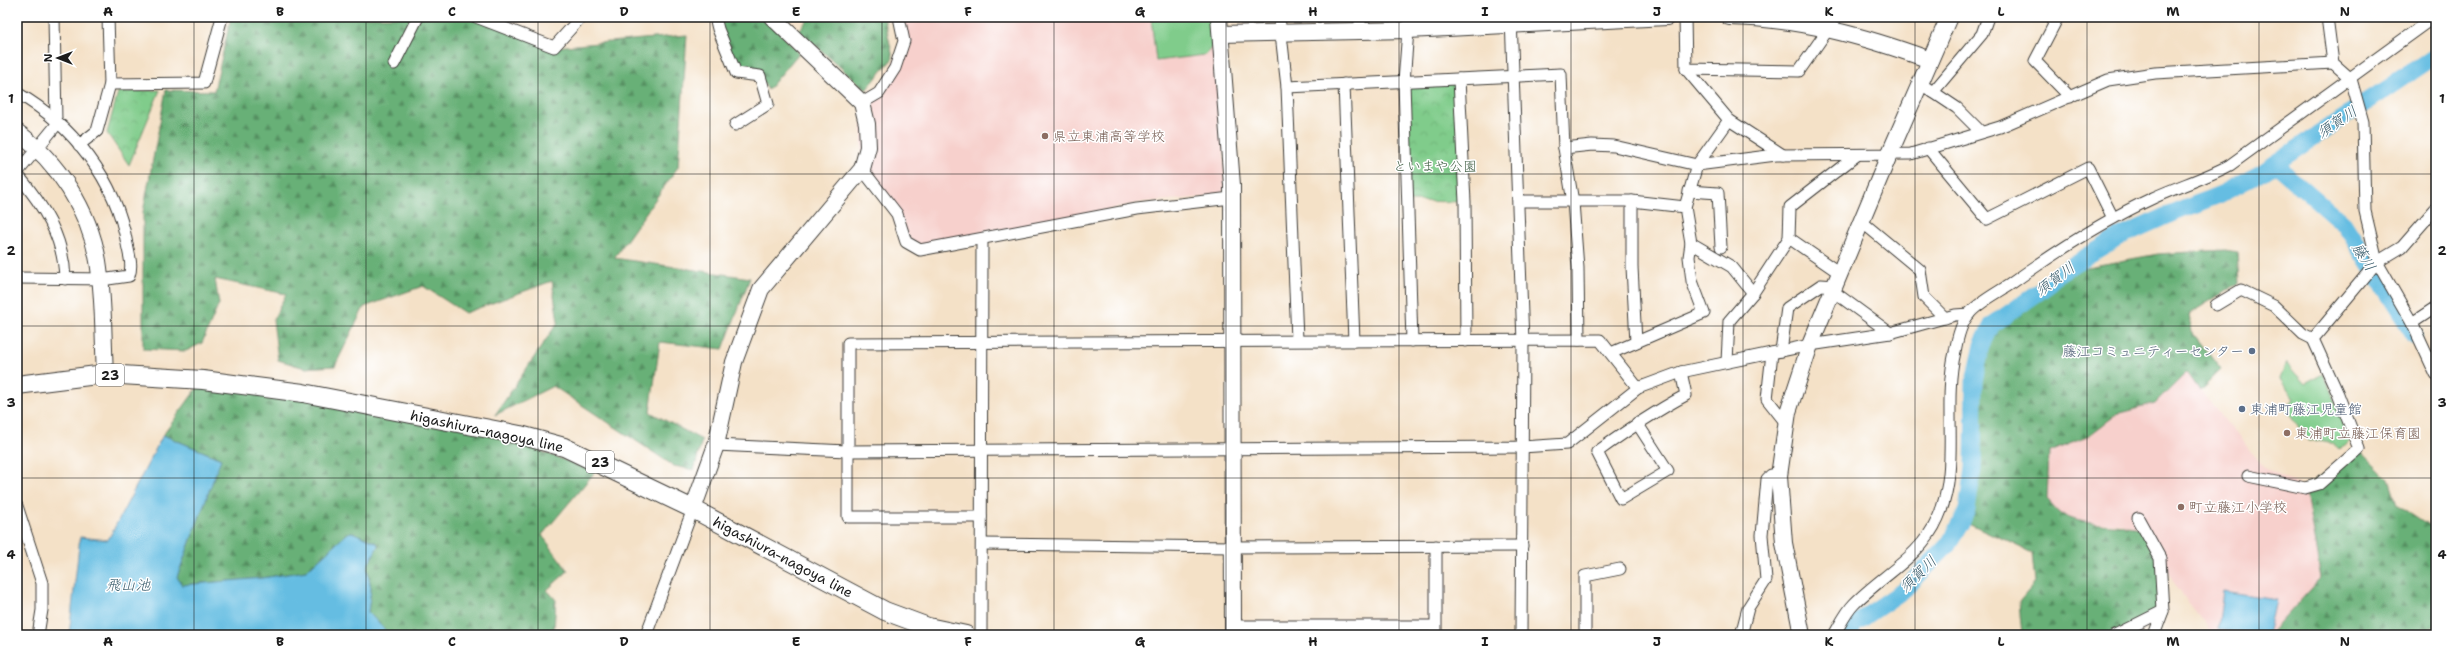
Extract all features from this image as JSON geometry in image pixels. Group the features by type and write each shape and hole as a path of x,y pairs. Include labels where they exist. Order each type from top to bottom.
{"main road":[{"name":"higashiura-nagoya line","path":"17,386 105,374 203,380 303,393 520,435 564,446 693,509 885,611 928,627 966,635"}],"street":[{"path":"54,17 57,122 17,174 44,209 54,230 62,253 65,279"},
{"path":"79,145 97,130 110,84 108,17"},
{"path":"110,84 204,83 222,17"},
{"path":"394,64 418,17"},
{"path":"476,17 554,47 581,17"},
{"path":"715,17 718,29 736,73 760,76 768,104 735,125"},
{"path":"646,635 716,445 734,362 761,289 862,170 868,148 867,124 862,103 772,17"},
{"path":"862,103 879,93 896,68 904,41 899,17"},
{"path":"1219,17 1231,198 1233,630 1435,630 1436,546"},
{"path":"1279,17 1287,87 1297,340"},
{"path":"1221,34 1282,34 1360,24 1668,17"},
{"path":"1685,17 1686,69 1729,120 1783,155"},
{"path":"1729,17 1830,23 1930,60"},
{"path":"1802,635 1784,543 1779,476 1788,412 1810,345 1837,284 1919,84 1949,17"},
{"path":"1933,92 1982,34 1988,17"},
{"path":"2058,17 2035,61 2070,97"},
{"path":"2327,17 2333,63 2352,82 2363,122 2365,211 2377,262 2412,323 2436,375"},
{"path":"716,445 847,451 982,448 1522,447 1567,444 1638,388 1681,372 1810,345 1890,333 1945,318 1969,314 2046,258 2113,218 2154,197 2215,173 2230,165 2352,82 2434,17"},
{"path":"1511,21 1519,201 1523,342 1521,635"},
{"path":"1408,23 1404,82 1412,341"},
{"path":"1686,69 1799,71 1830,23"},
{"path":"1564,148 1592,145 1614,146 1697,165 1783,155 1911,154 2000,127 2108,80 2155,73 2333,63"},
{"path":"1287,87 1561,74 1564,148 1573,202 1578,268 1579,340"},
{"path":"1459,79 1465,202 1466,341"},
{"path":"1344,84 1354,340"},
{"path":"1919,84 1957,108 1981,132"},
{"path":"17,93 47,113 69,132 105,180 116,203 126,235 132,269 129,276 99,279 17,278"},
{"path":"1611,353 1704,313 1692,281 1689,257 1691,243 1685,207 1697,165 1729,120"},
{"path":"17,132 37,147 56,169 83,214 93,240 99,279 105,374"},
{"path":"1928,148 1987,219 2088,168 2113,218"},
{"path":"1727,362 1729,321 1753,293 1788,238 1790,207 1857,155"},
{"path":"862,170 897,214 906,242 920,250 1137,209 1231,198"},
{"path":"1689,191 1718,193 1721,247"},
{"path":"1519,201 1632,201 1685,207"},
{"path":"1632,201 1632,267 1636,342"},
{"path":"2313,339 2377,262 2402,247 2436,208"},
{"path":"1862,222 1920,270 1924,297 1945,318"},
{"path":"1788,238 1890,333"},
{"path":"981,635 983,544 981,517 983,343 982,239"},
{"path":"1691,243 1732,267 1753,293"},
{"path":"1786,423 1767,399 1786,308 1821,285 1837,284"},
{"path":"2216,305 2241,290 2274,306 2303,334 2313,339 2338,394 2359,449 2319,484 2305,488 2248,476"},
{"path":"2412,323 2436,307"},
{"path":"1834,635 1853,605 1896,570 1921,544 1938,518 1946,491 1949,458 1950,386 1954,353 1969,314"},
{"path":"981,517 848,517 848,342 983,343 1354,340 1523,342 1600,340 1638,388"},
{"path":"1637,423 1668,471 1621,499 1597,452 1637,423 1653,412 1686,395 1681,372"},
{"path":"1742,635 1748,608 1766,580 1762,536 1767,479 1771,475 1779,476"},
{"path":"17,506 42,583 42,610 38,635"},
{"path":"2138,518 2160,558 2163,611 2154,635"},
{"path":"983,544 1232,547 1522,546"},
{"path":"1585,635 1585,576 1620,569"},
{"path":"2115,635 2163,611"}],"shaded area":[{"name":"県立東浦高等学校","path":"899,17 1219,17 1225,187 1221,196 1143,202 937,248 906,242 897,214 862,169 862,103 879,93 904,41"},
{"name":"町立藤江小学校","path":"2187,372 2200,391 2265,468 2305,488 2321,578 2269,635 2214,635 2178,589 2142,528 2120,524 2082,522 2062,515 2047,499 2049,452 2087,437 2117,414 2155,404"}],"green space":[{"path":"231,17 476,17 554,47 687,35 678,167 614,258 750,278 723,349 660,342 650,412 702,440 694,470 674,466 553,386 495,415 558,322 552,281 465,313 423,286 364,307 335,366 305,368 278,360 273,320 286,294 215,279 219,304 202,343 186,351 143,349 143,212 166,90 214,91"},
{"path":"715,17 765,17 799,53 768,90 760,76 736,73"},
{"path":"809,17 884,17 893,58 866,90 799,31"},
{"path":"1151,17 1209,17 1212,47 1205,55 1156,61"},
{"name":"といまや公園","path":"1459,79 1465,202 1408,201 1404,82"},
{"path":"160,90 129,165 107,133 118,92"},
{"path":"2225,250 2237,252 2239,283 2189,314 2192,332 2221,370 2200,391 2187,372 2155,404 2117,414 2087,437 2049,452 2047,499 2060,513 2069,518 2089,523 2142,528 2160,558 2163,611 2115,635 2022,635 2019,602 2035,583 2032,553 1962,520 1971,483 1974,444 1974,383 1993,324 2061,272 2158,254"},
{"path":"2286,363 2305,384 2324,374 2350,440 2340,450 2333,444 2326,441 2308,441 2284,407 2294,399 2280,379"},
{"path":"203,380 486,430 595,472 542,535 568,571 547,590 556,600 554,629 562,635 390,635 368,612 371,589 367,566 378,546 377,543 352,532 348,533 306,571 262,578 182,585 177,577 221,459 163,435"},
{"path":"2359,449 2389,479 2397,504 2436,530 2436,625 2417,631 2415,635 2269,635 2321,578 2305,488"}],"water":[{"name":"飛山池","path":"163,435 221,459 177,577 182,585 262,578 306,571 348,533 352,532 377,543 378,546 367,567 371,589 368,612 390,635 69,635 80,537 108,540"},
{"path":"2223,591 2276,599 2268,635 2218,630"}],"waterway":[{"name":"須賀川","path":"1845,635 1856,623 1904,590 1948,545 1960,525 1967,510 1973,468 1974,381 1982,345 1992,325 2042,290 2059,273 2117,238 2221,194 2261,173 2436,55"},
{"name":"藤川","path":"2275,164 2344,224 2415,336"},
{"path":"1856,623 1859,635"}],"place":[{"name":"県立東浦高等学校","path":"1045,136"},
{"name":"藤江コミュニティーセンター","path":"2252,351"},
{"name":"東浦町藤江児童館","path":"2242,409"},
{"name":"東浦町立藤江保育園","path":"2287,433"},
{"name":"町立藤江小学校","path":"2181,507"}]}
